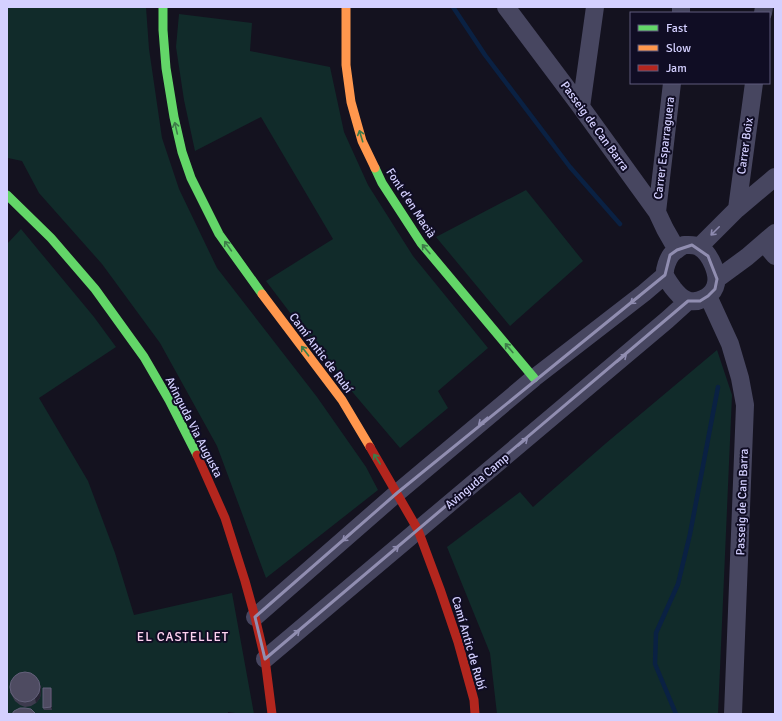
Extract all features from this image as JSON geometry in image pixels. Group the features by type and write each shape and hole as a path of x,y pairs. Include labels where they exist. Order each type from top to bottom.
{"street":[{"name":"Camí Antic de Rubí","path":"163,7 166,68 174,117 182,152 192,178 219,234 342,400 382,466 418,530 458,642 474,700 475,714"},
{"name":"Font d'en Macià","path":"346,7 346,65 351,102 362,141 382,183 421,243 534,378"},
{"path":"581,107 595,7"},
{"name":"Passeig de Can Barra","path":"509,9 657,212 677,250"},
{"name":"Carrer Esparraguera","path":"657,212 672,84"},
{"name":"Carrer Boix","path":"737,209 754,84"},
{"path":"699,247 737,209 775,177"},
{"name":"Avinguda Via Augusta","path":"8,194 51,238 95,289 144,357 193,445 225,518 245,581 265,659 272,714"},
{"path":"717,279 747,257 771,244"},
{"path":"684,245 699,247 708,256 715,270 717,279 715,289 700,301 688,301 680,296 670,284 666,275 666,267 670,255 684,245"},
{"path":"255,617 397,493 534,378 666,275"},
{"name":"Passeig de Can Barra","path":"708,296 730,344 740,378 745,405 733,714"},
{"name":"Avinguda Camp","path":"265,659 688,301"}],"highlighted area":[{"path":"692,245 708,256 717,279 715,289 708,296 700,301 688,301 265,659 255,617 397,493 665,275 670,255 677,250"}],"green space":[{"path":"7,7 146,7 149,49 162,138 179,189 217,268 317,397 366,467 378,490 266,578 217,446 160,343 102,264 39,193 22,161 8,158"},
{"path":"179,14 252,23 250,51 330,67 344,132 368,185 413,256 488,348 438,391 448,408 400,448 332,368 266,281 333,239 261,117 195,151 184,100 176,47"},
{"path":"526,190 583,261 510,326 436,237"},
{"path":"21,229 94,317 116,347 39,398 88,481 115,553 134,615 232,593 254,714 228,712 228,714 7,714 7,244"},
{"path":"717,350 732,395 718,714 497,714 490,653 447,547 520,492 533,507"}],"building":[{"path":"25,672 36,676 40,687 36,698 25,702 14,698 10,687 14,676"},
{"path":"43,688 51,688 51,707 43,708"},
{"path":"20,708 31,709 36,714 12,714"}],"waterway":[{"path":"453,7 485,55 570,167 620,224"},
{"path":"676,714 655,664 656,633 678,584 690,534 718,387"}],"traffic: fast":[{"path":"163,7 166,68 174,117 182,152 191,178 219,234 262,294"},
{"path":"375,168 382,183 421,243 534,378"},
{"path":"7,195 51,238 95,289 144,357 169,400 197,455"}],"traffic: slow":[{"path":"346,7 346,65 351,102 362,141 375,168"},
{"path":"262,294 342,400 370,447"}],"traffic: jam":[{"path":"370,447 418,530 458,642 474,700 475,714"},
{"path":"197,455 225,518 245,581 265,659 272,714"}],"district":[{"name":"EL CASTELLET","path":"183,636"}]}
